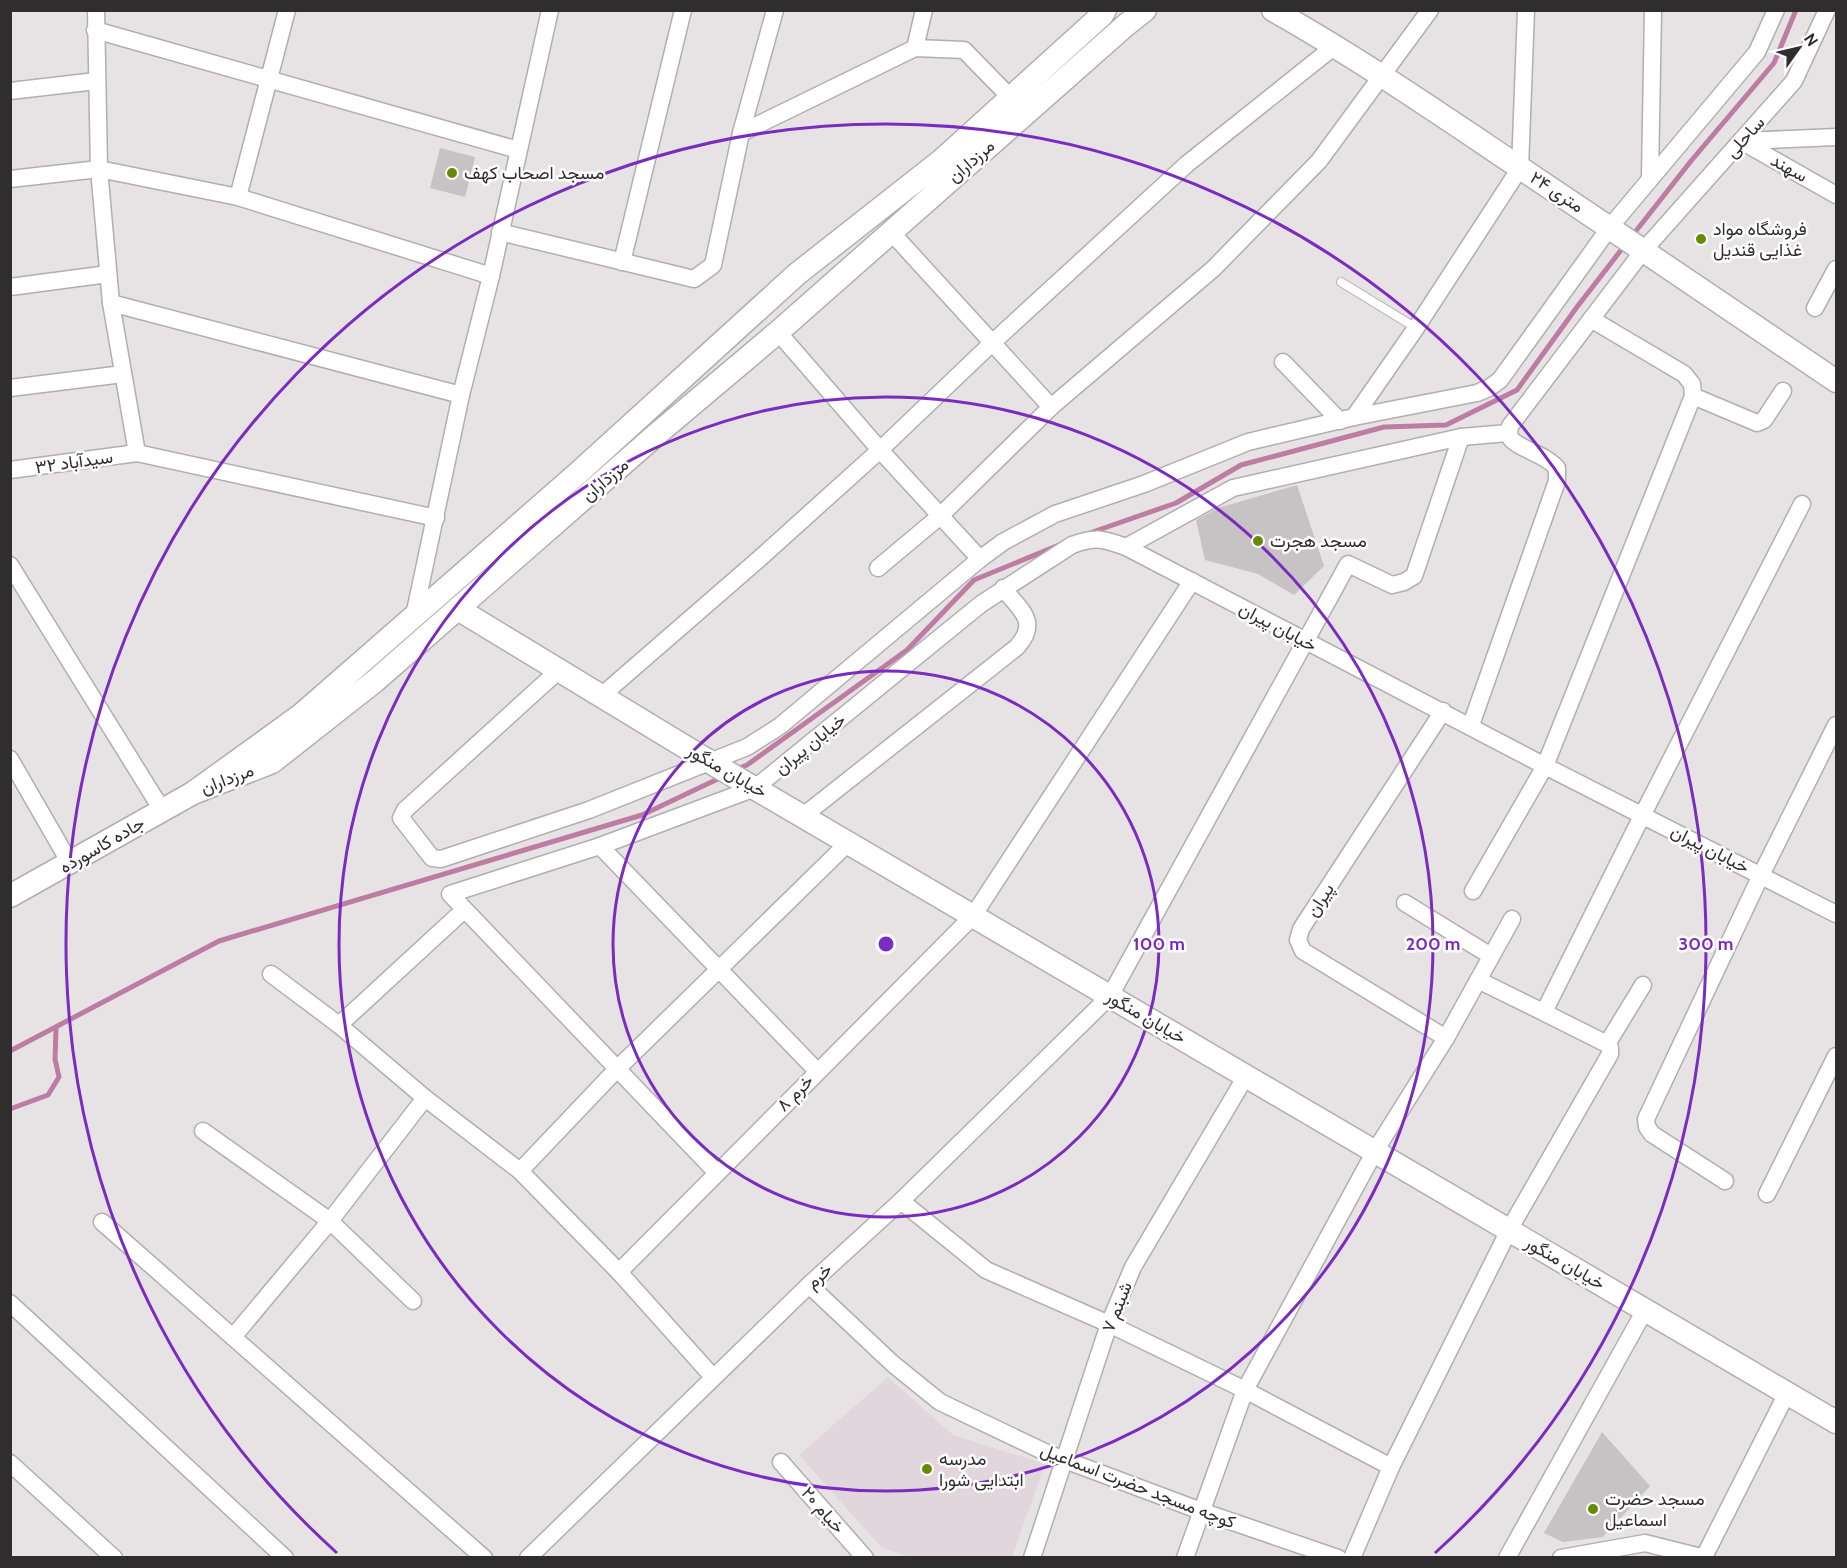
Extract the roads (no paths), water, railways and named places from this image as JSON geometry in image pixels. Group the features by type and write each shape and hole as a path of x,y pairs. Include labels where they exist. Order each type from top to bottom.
{"street":[{"path":"96,10 99,169 108,274 137,453"},
{"path":"238,196 287,10"},
{"path":"622,262 683,10"},
{"path":"500,232 694,279 712,265 741,133 776,10"},
{"path":"915,48 924,10"},
{"name":"مرزداران","path":"193,792 301,715 577,474 798,274 942,160 1105,10"},
{"name":"مرزداران","path":"193,792 272,762 375,681 1145,10"},
{"name":"۲۴ متری","path":"1273,10 1336,45 1836,381"},
{"path":"878,567 939,517 1051,406 1213,269 1319,161 1430,10"},
{"path":"1347,419 1416,328 1520,168 1527,10"},
{"path":"1650,177 1653,10"},
{"path":"558,671 405,810 401,818 405,826 432,858 441,859 589,810 747,747 780,726 980,559 1014,536 1055,514 1144,484 1248,442 1477,393 1489,388 1500,380 1610,227 1757,52 1776,10"},
{"name":"ساحلی","path":"1508,433 1510,426 1643,251 1794,81 1827,10"},
{"path":"414,616 461,395 491,276 547,11"},
{"path":"95,30 518,150"},
{"path":"600,697 759,559 1187,164 1336,45"},
{"path":"741,133 915,48 964,50 1010,97"},
{"path":"10,91 96,81"},
{"path":"1741,141 1836,137"},
{"name":"سهند","path":"1741,141 1836,195"},
{"path":"10,179 99,169 238,196 491,276"},
{"path":"891,232 1051,406"},
{"path":"1815,308 1836,269"},
{"path":"10,287 108,274"},
{"path":"111,303 461,395"},
{"path":"1473,891 1545,766 1693,396 1692,384 1684,374 1591,319"},
{"path":"778,332 879,450 980,559"},
{"path":"1283,362 1347,419"},
{"path":"10,388 123,374"},
{"path":"1693,396 1760,423 1783,391"},
{"path":"1126,547 1233,488 1461,437 1508,433 1512,440 1551,462 1557,468 1557,481 1471,725"},
{"name":"خرم","path":"528,1557 809,1285 901,1201 1110,996 1347,564 1392,585 1414,576 1461,437"},
{"name":"سیدآباد ۳۲","path":"10,470 137,453 436,518"},
{"path":"1547,1014 1545,1010 1642,814 1802,504"},
{"name":"خیابان پیران","path":"464,910 450,894 600,846 755,788 1003,588 1072,545 1087,539 1099,538 1126,547 1471,725 1545,766 1836,914"},
{"path":"10,565 162,810"},
{"name":"خرم ۸","path":"619,1272 974,916 1192,581"},
{"path":"803,816 1017,647 1027,636 1029,625 1024,614 1003,588"},
{"name":"خیابان منگور","path":"458,609 710,762 1836,1422"},
{"name":"پیران","path":"1443,711 1301,929 1298,940 1303,951 1446,1038"},
{"path":"1725,1181 1652,1134 1647,1127 1646,1119 1761,875 1836,725"},
{"path":"10,759 70,863"},
{"name":"جاده کاسورده","path":"10,896 193,792"},
{"path":"520,1171 617,1069 848,843"},
{"path":"600,846 818,1071"},
{"path":"1405,903 1491,956"},
{"path":"339,1025 464,910 716,1173"},
{"path":"1185,1557 1245,1390 1375,1151 1446,1038 1512,919"},
{"path":"271,974 339,1025 425,1098 520,1171 619,1272 713,1377"},
{"path":"1352,1557 1392,1467 1509,1230 1610,1054 1607,1044 1478,980"},
{"path":"1607,1044 1643,985"},
{"path":"1767,1194 1836,1056"},
{"name":"شبنم ۷","path":"1032,1557 1109,1324 1133,1268 1246,1076"},
{"path":"233,1337 330,1221 425,1098"},
{"path":"203,1131 330,1221 413,1301"},
{"path":"901,1201 986,1270 1109,1324 1245,1390 1392,1467"},
{"path":"102,1222 484,1557"},
{"name":"کوچه مسجد حضرت اسماعیل","path":"809,1285 893,1364 940,1402 1049,1454 1201,1511 1338,1557"},
{"path":"10,1303 285,1557"},
{"path":"1508,1557 1644,1310"},
{"path":"1561,1557 1645,1543 1705,1557 1787,1393"},
{"name":"خیام ۲۰","path":"781,1462 865,1557"},
{"path":"10,1463 114,1557"}],"lane":[{"path":"1341,282 1416,328"}],"waterway":[{"path":"1632,236 1691,161 1774,63 1796,10"},
{"path":"1087,534 1176,503 1241,465 1384,427 1446,425 1517,390 1625,245"},
{"path":"735,770 747,765 907,650 974,580 1059,545"},
{"path":"10,1051 219,941 642,815 722,777"},
{"path":"10,1109 48,1095 59,1077 55,1059 56,1029"}],"place":[{"name":"مسجد اصحاب کهف","path":"452,173"},
{"name":"فروشگاه مواد غذایی قندیل","path":"1701,239"},
{"name":"مسجد هجرت","path":"1258,541"},
{"name":"مدرسه ابتدایی شورا","path":"927,1469"},
{"name":"مسجد حضرت اسماعیل","path":"1593,1509"}]}
